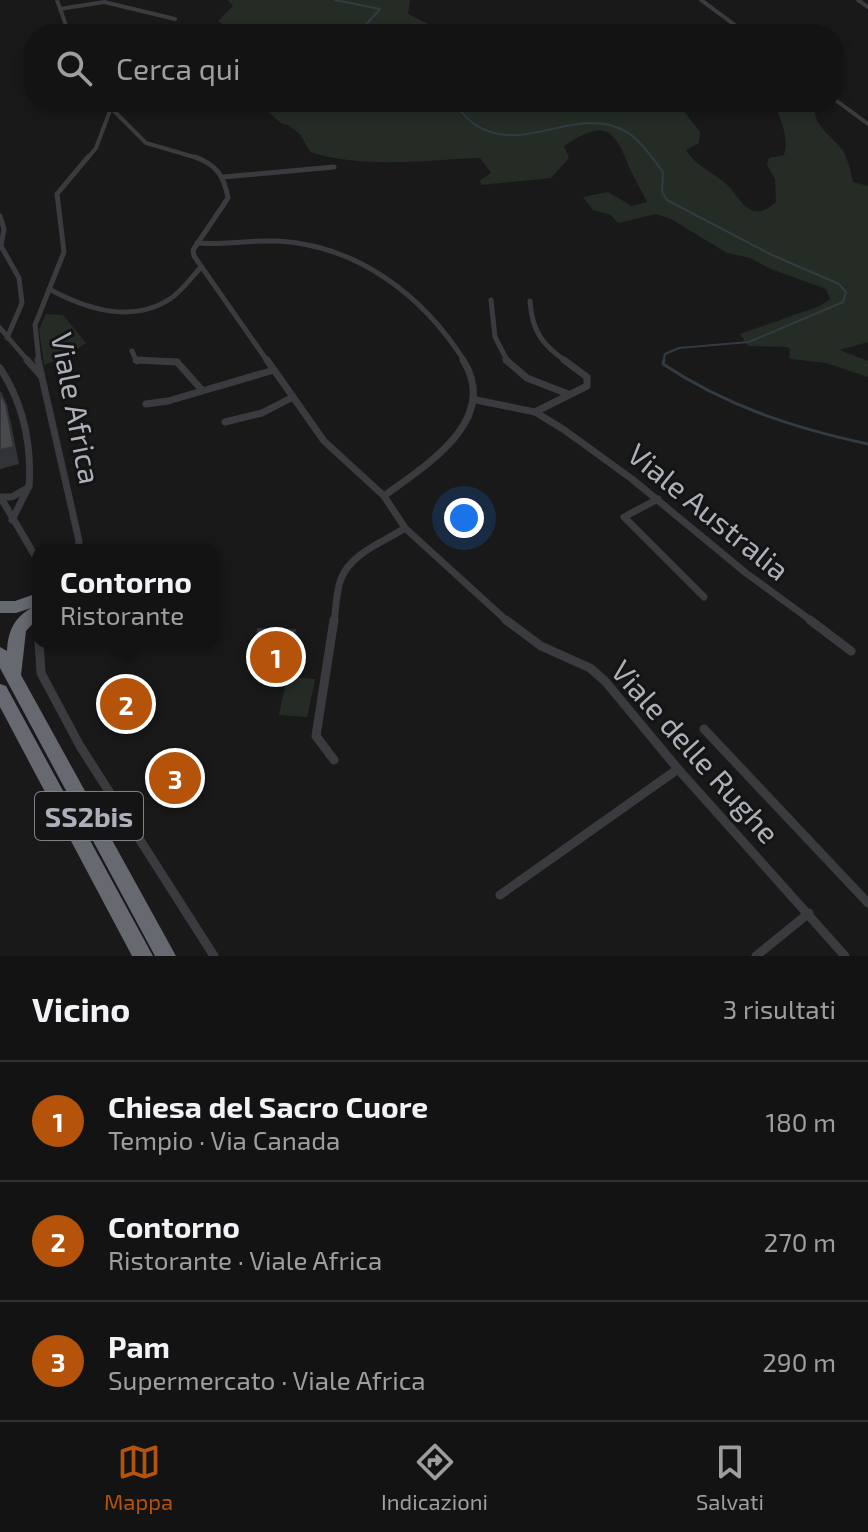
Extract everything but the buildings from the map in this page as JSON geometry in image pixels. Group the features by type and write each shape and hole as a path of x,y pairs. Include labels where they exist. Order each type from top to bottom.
{"highway":[{"path":"0,607 16,607 32,601"},
{"path":"12,676 16,665 15,634 25,618 32,614"},
{"path":"0,653 12,676"},
{"name":"SS2bis","path":"12,676 166,956"},
{"name":"SS2bis","path":"0,691 143,956"}],"street":[{"path":"57,0 65,24"},
{"path":"701,0 733,24"},
{"path":"858,0 868,7"},
{"path":"60,9 104,2 175,19"},
{"path":"844,106 868,124"},
{"name":"Viale Africa","path":"77,544 68,484 41,376 35,325 64,252 57,194 96,148 108,112"},
{"path":"120,112 143,142 202,158 223,177 228,198 197,243 223,246 270,241 326,249 376,270 412,300 451,341 472,377 476,400 466,420 443,451 384,496"},
{"path":"223,177 334,167"},
{"path":"0,216 1,246 19,278 22,303 7,338"},
{"name":"Viale delle Rughe","path":"197,243 194,256 201,267 334,452 384,496 405,528 513,627 541,646 598,674 678,769 845,956"},
{"path":"49,289 100,312 142,310 173,297 201,267"},
{"path":"491,300 489,322 510,365 524,376 568,394"},
{"path":"530,301 533,329 541,344 587,377 587,386 535,412"},
{"path":"0,328 41,376"},
{"path":"132,351 137,362 177,362 201,389"},
{"name":"Viale Africa","path":"0,368 13,384 25,421 31,464 29,487 12,497 0,497"},
{"path":"146,404 168,401 274,370"},
{"path":"225,422 262,413 293,397"},
{"name":"Viale Australia","path":"476,400 535,412 584,443 658,499 746,573 851,651"},
{"path":"12,520 29,487"},
{"path":"0,497 32,552"},
{"path":"658,499 624,517 704,597"},
{"path":"334,760 316,736 341,579 349,563 361,553 405,528"},
{"path":"39,648 41,673 80,746 214,956"},
{"name":"Viale delle Rughe","path":"704,729 868,903"},
{"path":"500,895 678,769"},
{"path":"756,956 809,913"}],"shaded area":[{"path":"228,0 410,0 408,14 428,24 222,24 218,21 233,6"},
{"path":"268,112 685,112 700,132 699,143 686,150 690,156 725,183 746,206 758,211 776,202 775,179 767,165 769,158 784,155 786,142 778,112 815,112 817,121 843,151 853,182 868,186 868,342 840,350 868,361 868,377 826,363 791,359 787,347 748,346 740,334 820,306 830,299 826,289 750,258 727,253 671,219 656,214 618,223 611,215 593,210 583,197 608,192 632,206 647,202 616,140 603,131 586,134 564,146 569,158 551,178 481,185 480,180 491,173 480,158 373,162 331,157 310,152 300,134"},
{"path":"46,314 63,315 86,343 65,357 44,365 39,330"},
{"path":"287,677 315,679 307,717 279,715"}],"waterway":[{"path":"335,0 380,9 367,24"},
{"path":"461,112 474,124 492,133 530,134 587,123 606,124 625,131 641,144 663,172 662,192 667,200 772,255 839,284 846,292 843,302 749,342 679,348 665,354 663,362"},
{"path":"664,360 663,364 687,379 736,404 787,423 868,444"}],"place":[{"name":"Chiesa del Sacro Cuore","path":"276,657"},
{"name":"Contorno","path":"126,704"},
{"name":"Pam","path":"175,778"}]}
